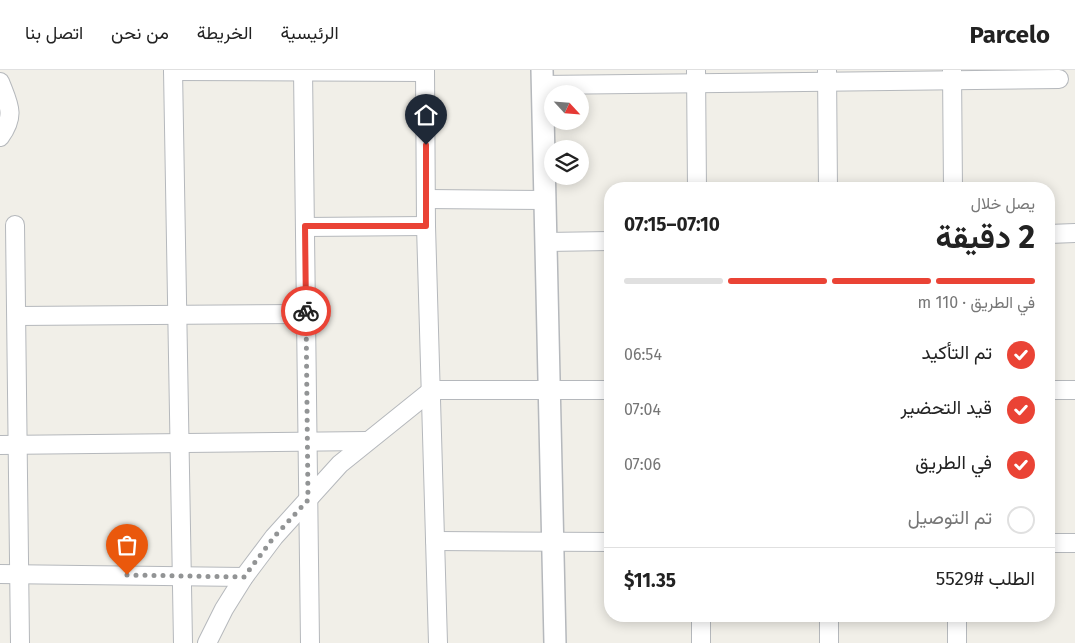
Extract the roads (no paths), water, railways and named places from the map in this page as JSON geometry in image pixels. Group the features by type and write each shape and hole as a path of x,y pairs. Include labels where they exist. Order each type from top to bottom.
{"street":[{"path":"0,137 8,126 10,113 0,81 8,70"},
{"path":"183,643 173,71 425,71 426,226 438,643"},
{"path":"303,71 310,643"},
{"path":"952,75 952,182"},
{"path":"555,643 542,77 952,75 1059,79"},
{"path":"696,76 697,182"},
{"path":"828,76 828,182"},
{"path":"427,200 545,200"},
{"path":"15,225 20,643"},
{"path":"305,226 426,226"},
{"path":"1055,234 1075,233"},
{"path":"546,242 604,241"},
{"path":"17,316 306,314"},
{"path":"206,643 244,577 274,537 340,464 432,390 604,390"},
{"path":"1055,390 1075,390"},
{"path":"0,445 367,441"},
{"path":"436,541 604,542"},
{"path":"1055,543 1075,543"},
{"path":"0,574 244,577"},
{"path":"701,622 701,643"},
{"path":"829,622 829,643"},
{"path":"957,622 957,643"}]}
